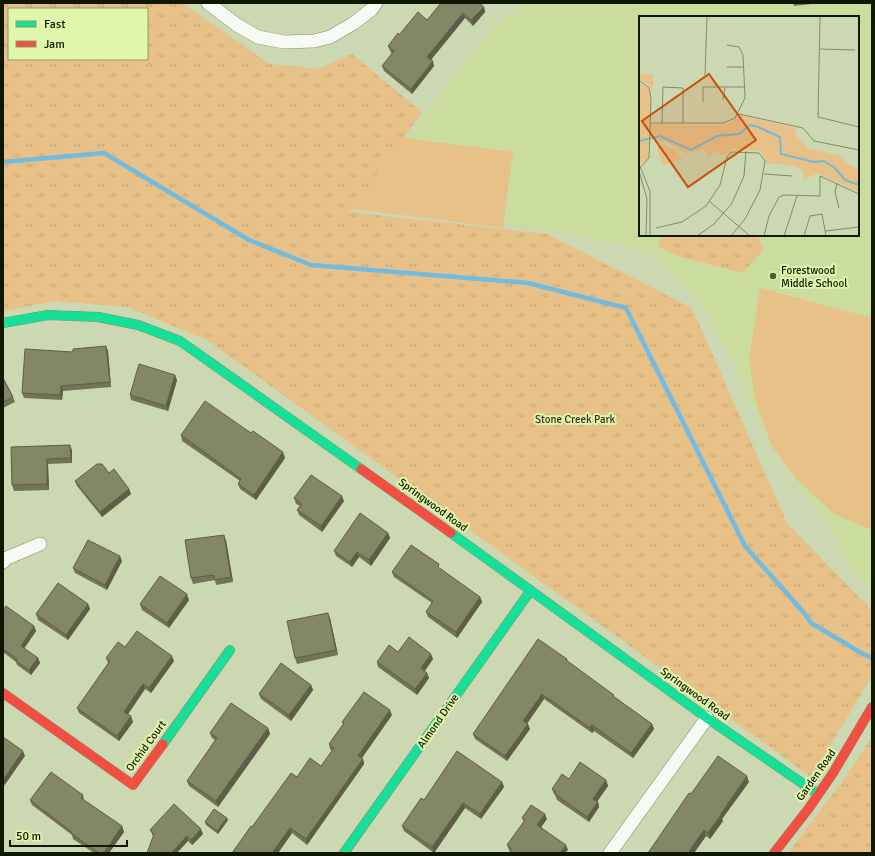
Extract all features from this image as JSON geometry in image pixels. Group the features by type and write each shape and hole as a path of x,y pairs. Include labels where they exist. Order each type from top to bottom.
{"street":[{"path":"208,3 237,25 258,37 284,42 314,41 330,37 354,23 372,9 376,3"},
{"name":"Springwood Road","path":"3,324 48,315 98,317 138,325 180,341 299,424 707,718 818,794"},
{"path":"3,562 6,558 40,544"},
{"name":"Almond Drive","path":"344,853 531,590"},
{"name":"Orchid Court","path":"3,693 133,785 230,650"},
{"name":"Garden Road","path":"774,853 842,760 870,711"},
{"path":"610,853 707,718"}],"shaded area":[{"name":"Forestwood Middle School","path":"522,3 872,3 872,587 857,576 825,520 768,443 737,367 699,299 650,253 607,241 492,220 356,207 423,115 495,25"}],"green space":[{"name":"Stone Creek Park","path":"3,3 183,3 269,64 318,69 352,54 422,112 350,212 547,234 692,308 787,523 872,611 872,676 811,777 207,340 127,307 55,301 3,311"},
{"path":"301,125 513,152 503,228 292,201"},
{"path":"662,236 758,236 764,249 743,273 680,257 658,246"},
{"path":"760,288 872,318 872,530 834,514 796,479 771,445 755,399 749,358"},
{"path":"872,737 872,853 788,853 847,775"}],"building":[{"path":"441,3 479,3 484,7 471,20 463,13 427,57 433,61 411,89 382,66 394,51 388,46 418,12 427,20"},
{"path":"106,346 110,382 61,386 60,395 22,393 25,349 73,352 73,349"},
{"path":"139,364 175,375 166,406 130,395"},
{"path":"3,378 13,397 3,402"},
{"path":"205,401 251,433 253,431 283,452 254,495 238,484 241,479 181,435"},
{"path":"70,445 71,458 47,459 47,484 12,485 11,447"},
{"path":"97,464 102,464 109,473 114,469 129,489 100,512 75,481"},
{"path":"311,475 342,496 321,526 297,510 302,504 294,498"},
{"path":"360,513 388,533 369,560 357,552 350,562 334,551"},
{"path":"224,535 231,577 214,580 214,575 191,578 185,540"},
{"path":"88,540 120,556 105,585 73,568"},
{"path":"411,545 439,564 438,567 480,597 456,632 426,612 433,601 392,572"},
{"path":"160,576 187,594 167,623 140,604"},
{"path":"58,583 88,604 66,635 36,614"},
{"path":"6,606 34,626 21,646 38,658 29,670 3,649 3,610"},
{"path":"328,613 336,650 295,658 287,621"},
{"path":"137,631 172,656 149,688 143,684 124,712 131,716 117,736 77,708 110,661 106,658 118,642 125,647"},
{"path":"409,637 431,654 421,668 427,673 415,689 377,662 389,645 398,652"},
{"path":"538,639 567,659 566,660 614,695 613,696 652,724 631,753 592,725 590,728 542,694 523,721 528,724 505,756 473,734"},
{"path":"281,663 311,685 289,715 259,694"},
{"path":"364,692 390,710 358,756 363,759 306,839 290,828 272,853 232,853 291,773 297,777 310,758 321,766 334,748 329,744 344,723 342,722"},
{"path":"231,703 268,728 216,801 187,781 217,738 210,733"},
{"path":"3,737 23,751 3,780"},
{"path":"457,751 502,782 480,814 463,803 432,847 402,826 421,798 424,800"},
{"path":"718,756 747,776 721,815 708,833 704,830 688,853 648,853 689,793 691,794"},
{"path":"580,762 606,780 593,799 598,802 587,817 555,794 556,792 552,789 562,774 569,779"},
{"path":"51,772 83,795 81,798 122,826 104,853 99,853 71,833 72,832 30,800"},
{"path":"174,804 201,829 191,840 187,836 171,853 147,853 154,834 150,830"},
{"path":"531,805 545,814 537,825 566,845 560,853 509,853 512,849 507,845 525,820 522,818"},
{"path":"214,809 227,818 217,831 205,822"}],"waterway":[{"path":"3,162 104,153 249,240 311,265 528,283 626,308 745,546 805,614 811,623 872,658"}],"traffic: fast":[{"path":"3,323 48,315 98,317 138,325 180,341 361,469"},
{"path":"451,533 707,718 818,794"},
{"path":"344,853 531,590"},
{"path":"163,744 230,650"}],"traffic: jam":[{"path":"361,469 451,533"},
{"path":"3,693 133,785 163,744"},
{"path":"774,853 809,808 833,773 872,707"}],"place":[{"name":"Forestwood Middle School","path":"773,276"}]}
